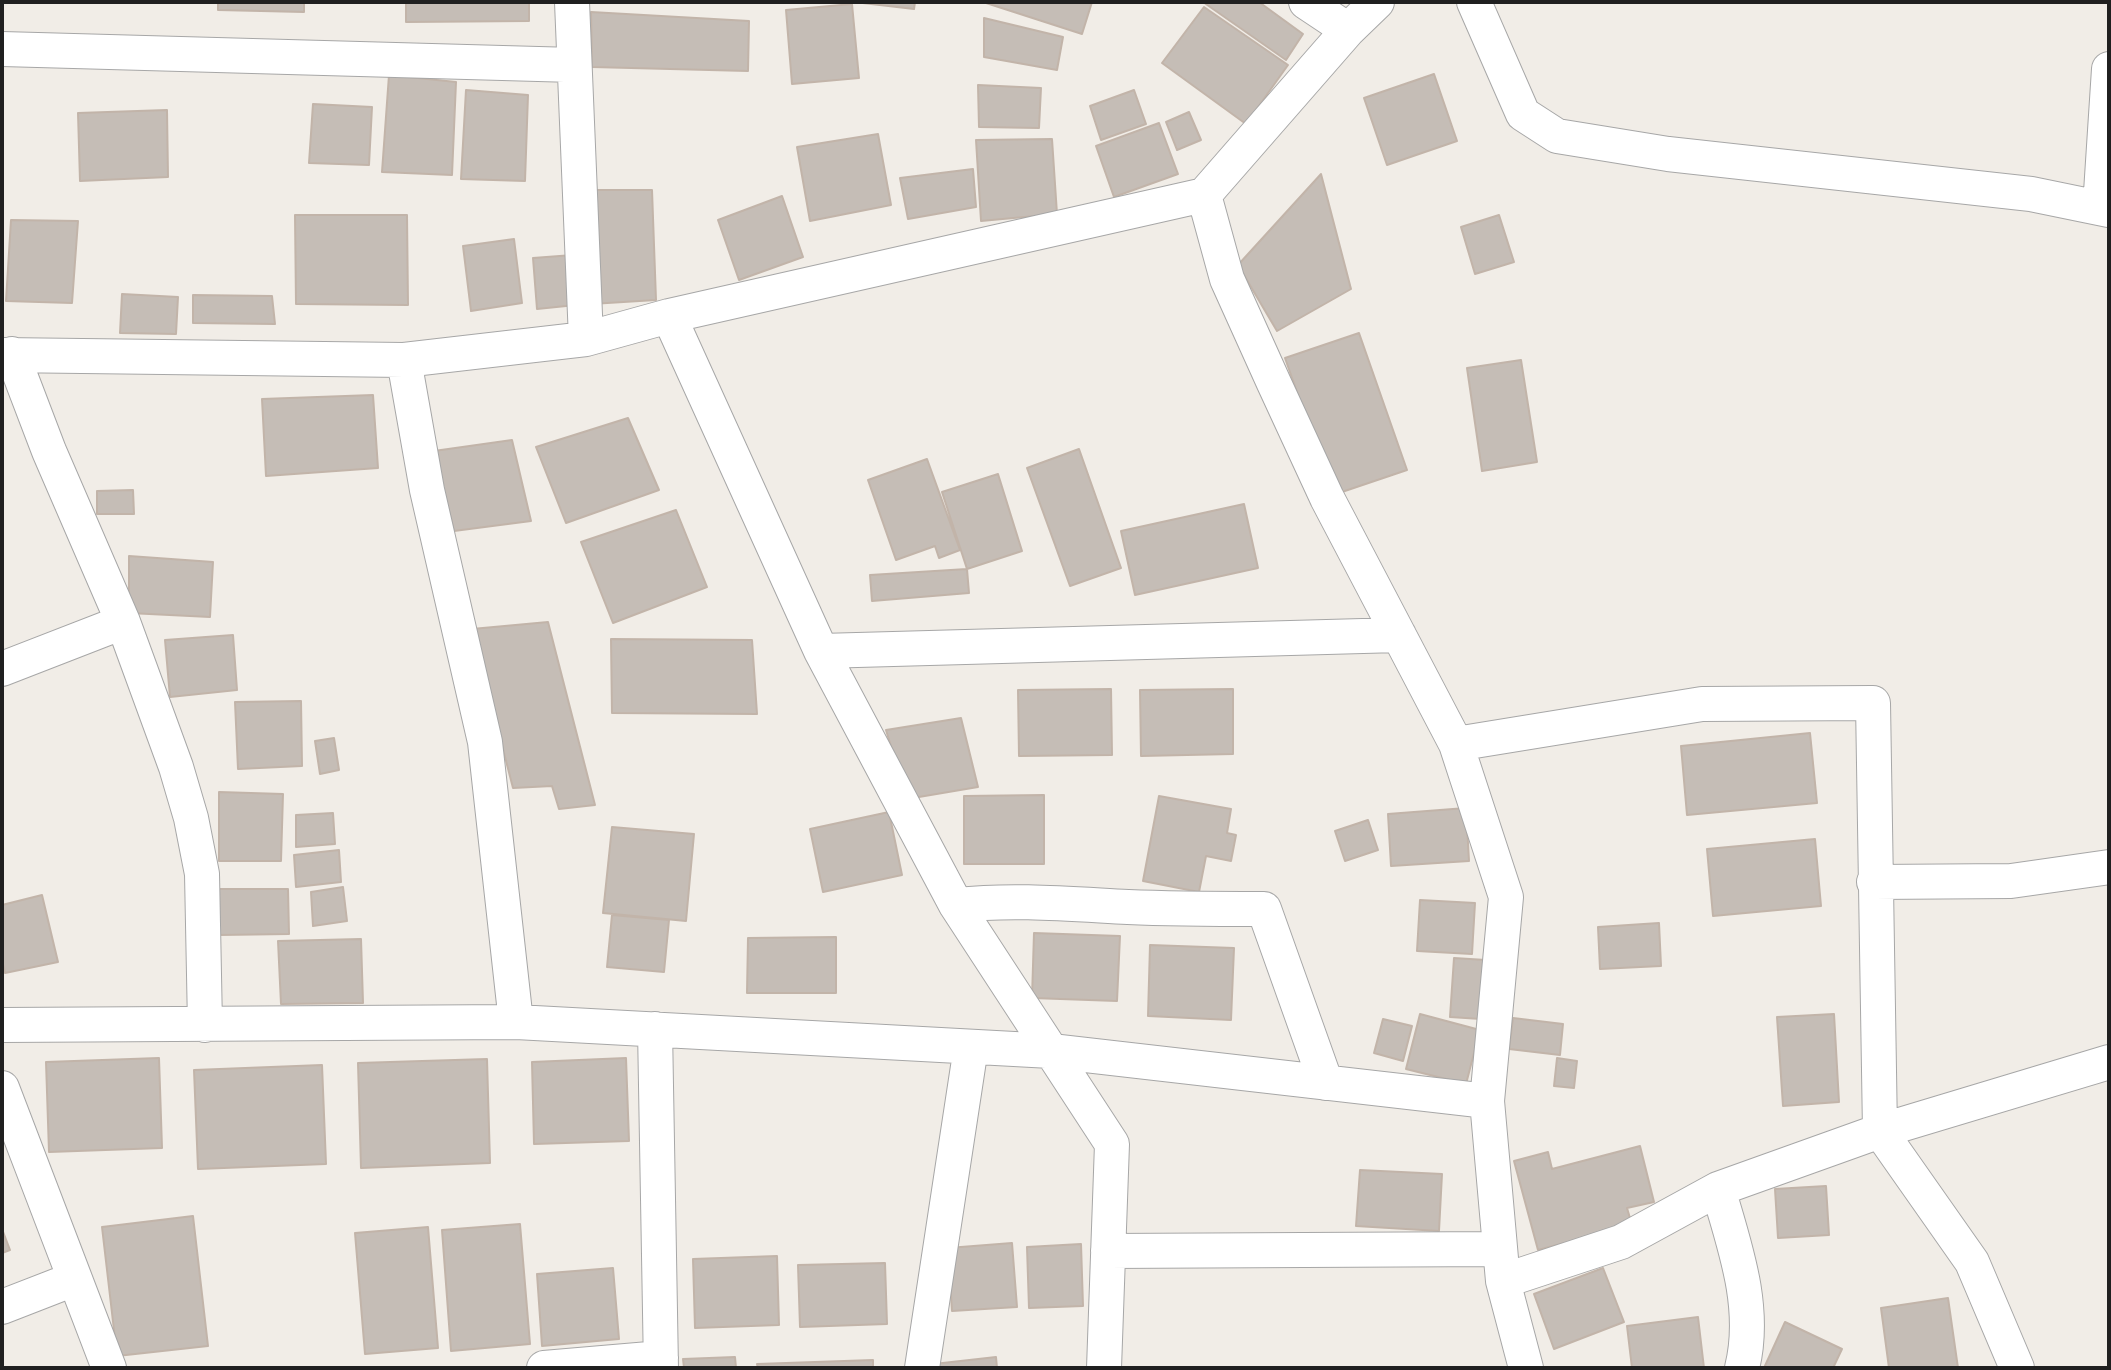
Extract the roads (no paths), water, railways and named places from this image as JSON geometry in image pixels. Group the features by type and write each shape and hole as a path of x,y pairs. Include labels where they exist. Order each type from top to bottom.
{"street":[{"path":"572,2 586,339"},
{"path":"1306,2 1348,30"},
{"path":"205,1025 202,874 191,818 176,767 123,622 7,354 404,360 586,339 669,316 1204,195 1348,30 1377,2"},
{"path":"1474,2 1523,114 1557,136 1668,154 2031,194 2104,209 2109,69"},
{"path":"2,49 574,65"},
{"path":"1204,195 1227,279 1327,498 1456,744 1506,897 1487,1101 1502,1265 1526,1368"},
{"path":"669,316 821,651 956,905 1112,1144 1104,1368"},
{"path":"404,360 427,490 485,742 516,1022"},
{"path":"2,669 123,622"},
{"path":"821,651 1399,635"},
{"path":"1456,744 1702,704 1873,703 1880,1131 1972,1262 2017,1368"},
{"path":"1874,882 2011,881 2109,867"},
{"path":"956,905 1052,902 1128,907 1264,909 1326,1083"},
{"path":"2,1025 516,1022 655,1029 1051,1051 1487,1101"},
{"path":"544,1368 661,1363 655,1029"},
{"path":"922,1368 971,1047"},
{"path":"1108,1251 1502,1265 1621,1242 1718,1189 1880,1131 2109,1062"},
{"path":"2,1088 109,1368"},
{"path":"1718,1189 1741,1268 1748,1343 1742,1368"},
{"path":"2,1307 74,1279"}]}
